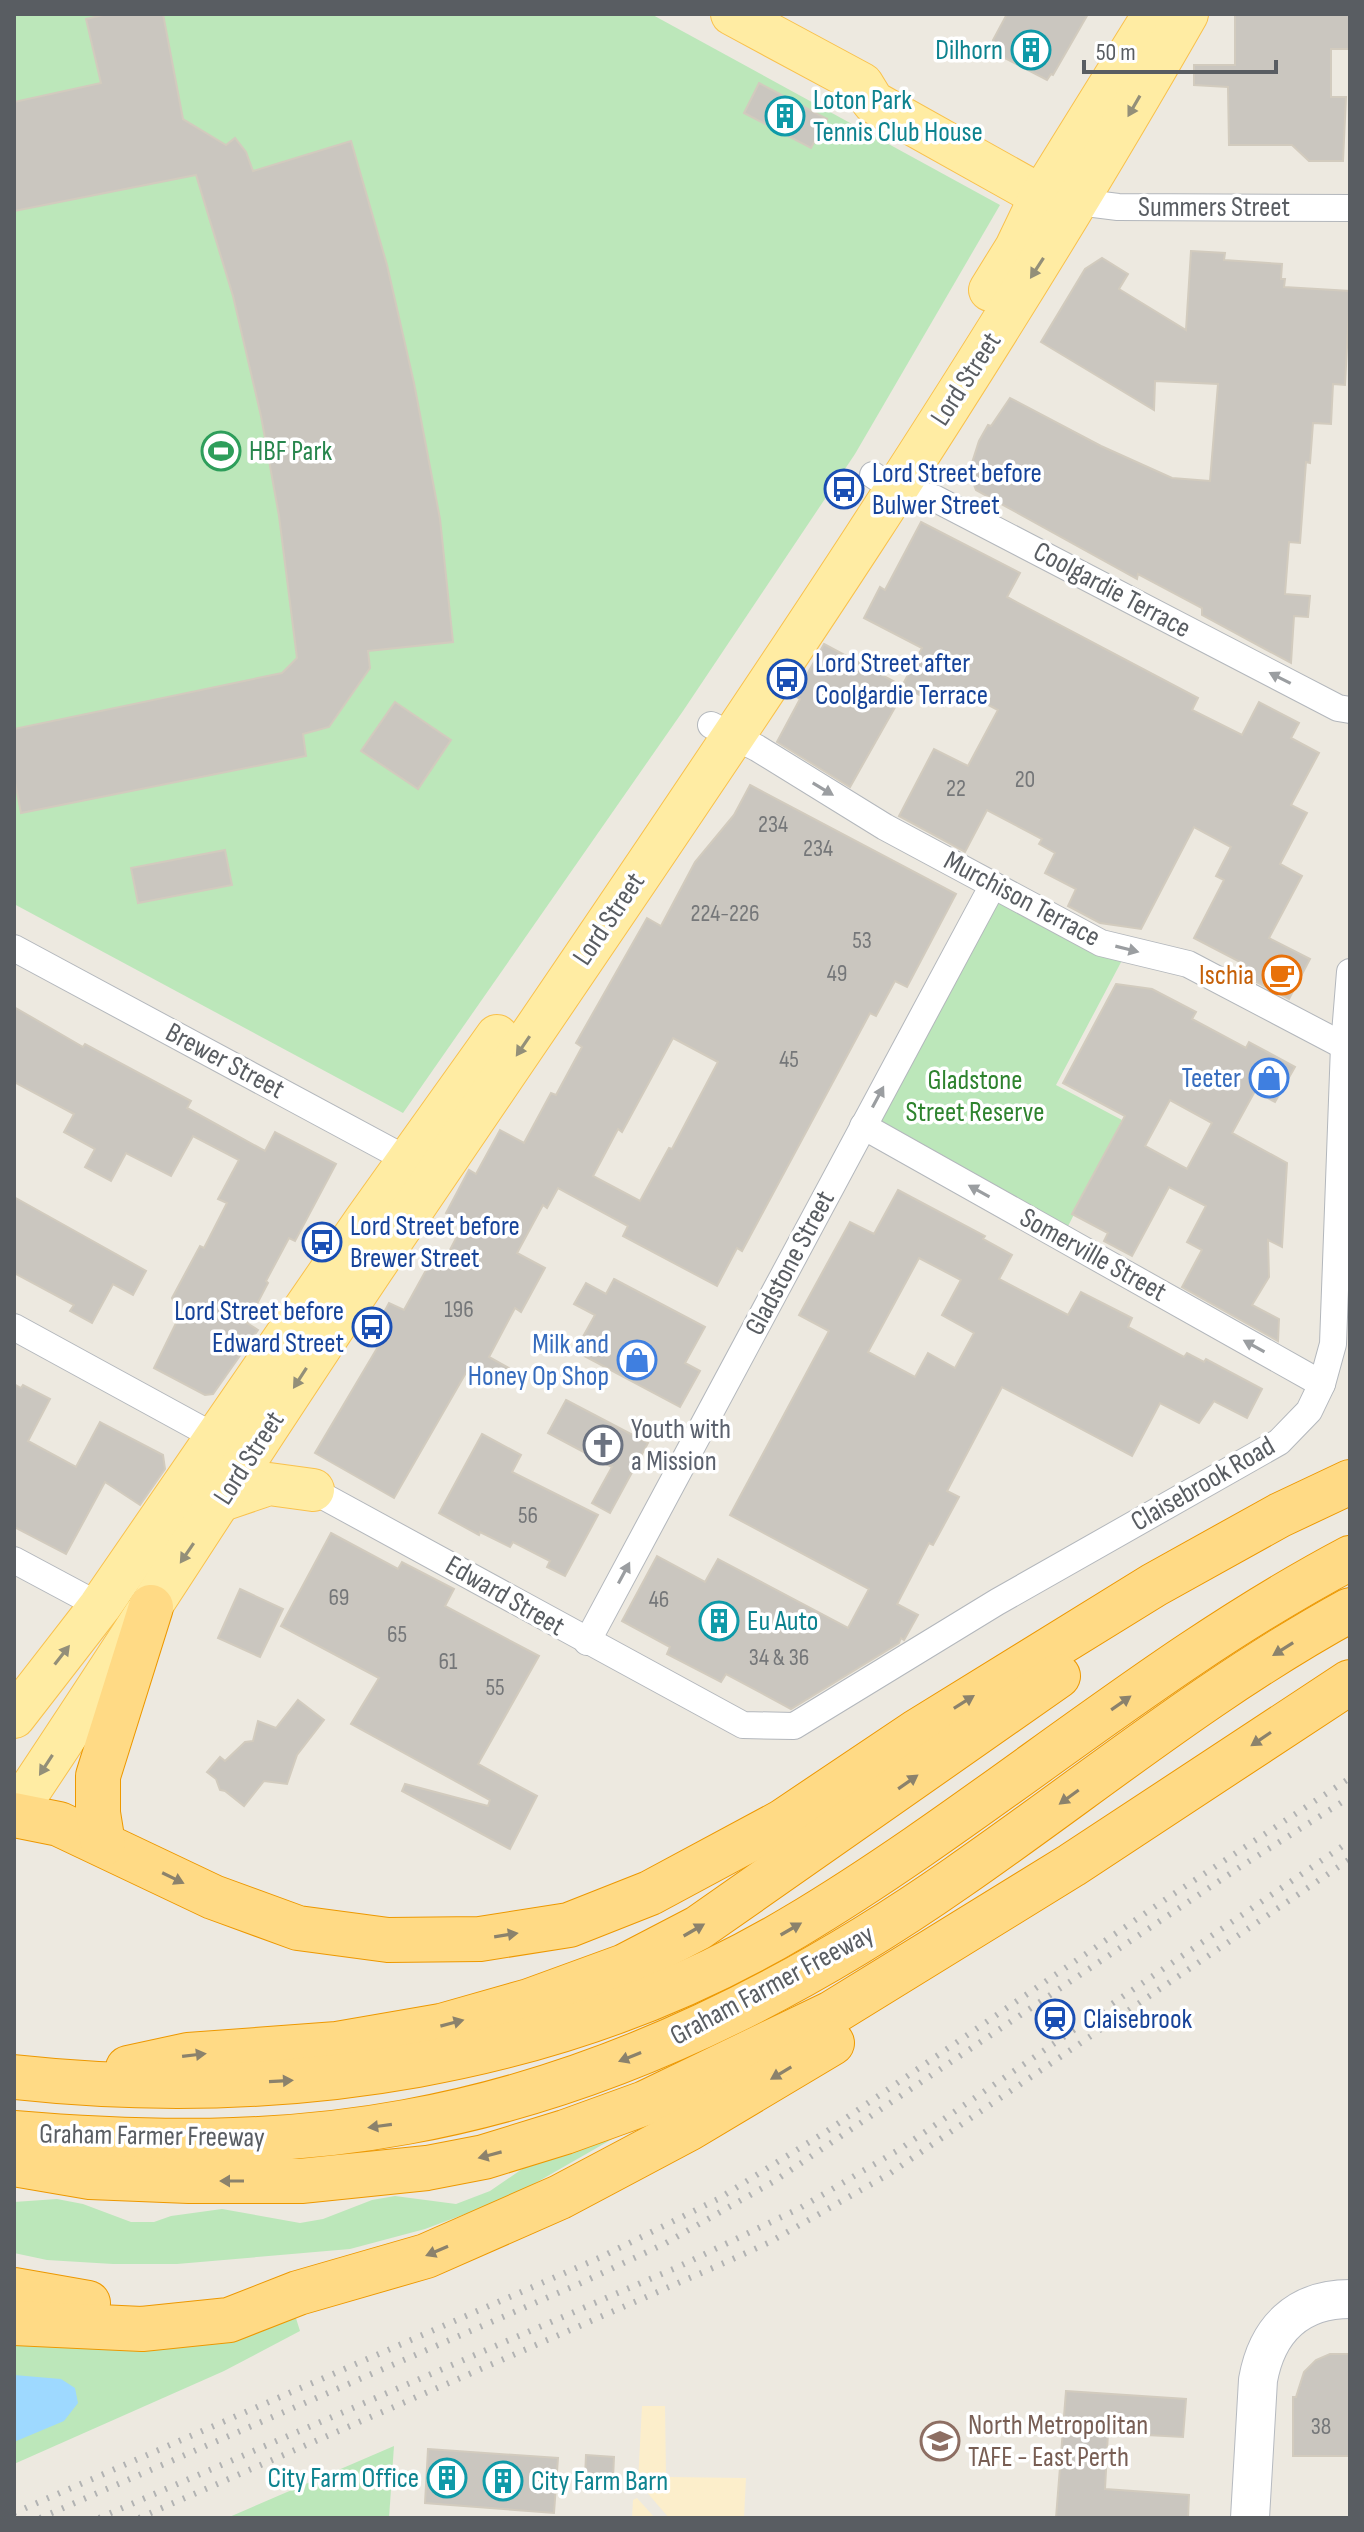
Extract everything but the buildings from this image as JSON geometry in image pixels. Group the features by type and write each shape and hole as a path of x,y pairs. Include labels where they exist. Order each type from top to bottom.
{"highway":[{"path":"14,1814 59,1824 213,1897 298,1928 388,1940 480,1939 569,1925 650,1893 782,1822 916,1732 1154,1585 1280,1515 1350,1482"},
{"path":"63,2082 188,2055 337,2044 441,2026 529,2001 625,1966 698,1928 1202,1579 1350,1488"},
{"name":"Graham Farmer Freeway","path":"14,2077 178,2087 293,2080 402,2068 541,2039 621,2010 688,1982 793,1928 905,1855 1160,1675 1303,1583 1350,1558"},
{"path":"103,1844 98,1813 98,1776 151,1607"},
{"name":"Graham Farmer Freeway","path":"14,2133 140,2141 303,2136 406,2122 506,2098 612,2065 713,2023 821,1965 955,1879 1221,1689 1350,1610"},
{"path":"14,2164 90,2177 301,2181 427,2168 484,2157 565,2132 645,2103 832,2013 1072,1865 1350,1682"},
{"path":"14,2323 142,2329 229,2320 298,2293 426,2256 560,2197 688,2129 844,2035 1072,1865"},
{"path":"14,2290 76,2302 192,2306 298,2293"}],"main road":[{"path":"732,14 862,84 889,82 1058,190"},
{"name":"Lord Street","path":"14,1717 100,1606 233,1446 722,730 884,483 1058,190 1154,14"},
{"name":"Lord Street","path":"1058,190 1187,14"},
{"name":"Lord Street","path":"14,1814 222,1500 233,1446"},
{"path":"222,1500 269,1484 313,1490"}],"street":[{"name":"Summers Street","path":"1058,190 1118,207 1350,208"},
{"name":"Coolgardie Terrace","path":"884,483 934,498 1338,708 1350,710"},
{"name":"Murchison Terrace","path":"722,730 885,827 1101,943 1188,964 1344,1046"},
{"name":"Gladstone Street","path":"587,1642 993,885"},
{"name":"Brewer Street","path":"14,948 422,1168"},
{"name":"Claisebrook Road","path":"997,1602 1279,1442 1309,1411 1322,1384 1333,1344 1347,1104 1344,1046 1350,972"},
{"name":"Somerville Street","path":"863,1126 1322,1384"},
{"name":"Edward Street","path":"14,1327 743,1725 794,1726 997,1602"},
{"path":"14,1560 100,1606"},
{"path":"1250,2518 1258,2380 1262,2359 1271,2339 1297,2313 1315,2304 1350,2299"}],"green space":[{"path":"14,14 651,14 1000,205 855,454 683,711 403,1113 14,904"},
{"name":"Gladstone Street Reserve","path":"993,885 1128,949 1056,1085 1122,1120 1062,1238 863,1126"},
{"path":"621,2134 511,2197 425,2229 350,2249 177,2264 47,2260 14,2253 14,2202 57,2199 83,2204 131,2222 154,2222 171,2216 222,2209 300,2223 323,2219 372,2200 395,2196 456,2204 490,2191 525,2167"},
{"path":"295,2315 300,2331 224,2371 14,2464 14,2342"},
{"path":"394,2446 389,2518 227,2518"}],"sand":[{"path":"642,2406 665,2406 666,2477 746,2478 744,2518 669,2518 638,2482"},
{"path":"637,2498 655,2518 632,2518 633,2500"}],"water":[{"path":"14,2375 61,2379 75,2388 78,2403 64,2421 14,2442"}],"railway":[{"path":"14,2513 599,2258 718,2199 827,2131 1169,1897 1350,1778"},
{"path":"40,2518 664,2244 773,2182 1240,1867 1350,1797"},
{"path":"99,2518 680,2266 800,2208 900,2149 1350,1841"},
{"path":"139,2518 770,2242 889,2174 1350,1859"}],"place":[{"name":"Dilhorn","path":"1031,50"},
{"name":"Loton Park Tennis Club House","path":"785,116"},
{"name":"HBF Park","path":"221,451"},
{"name":"Lord Street before Bulwer Street","path":"844,489"},
{"name":"Lord Street after Coolgardie Terrace","path":"787,679"},
{"name":"Ischia","path":"1282,975"},
{"name":"Teeter","path":"1269,1078"},
{"name":"Lord Street before Brewer Street","path":"322,1242"},
{"name":"Lord Street before Edward Street","path":"372,1327"},
{"name":"Milk and Honey Op Shop","path":"637,1360"},
{"name":"Youth with a Mission","path":"603,1445"},
{"name":"Eu Auto","path":"719,1621"},
{"name":"Claisebrook","path":"1055,2019"},
{"name":"North Metropolitan TAFE - East Perth","path":"940,2441"},
{"name":"City Farm Office","path":"447,2478"},
{"name":"City Farm Barn","path":"503,2481"}]}
